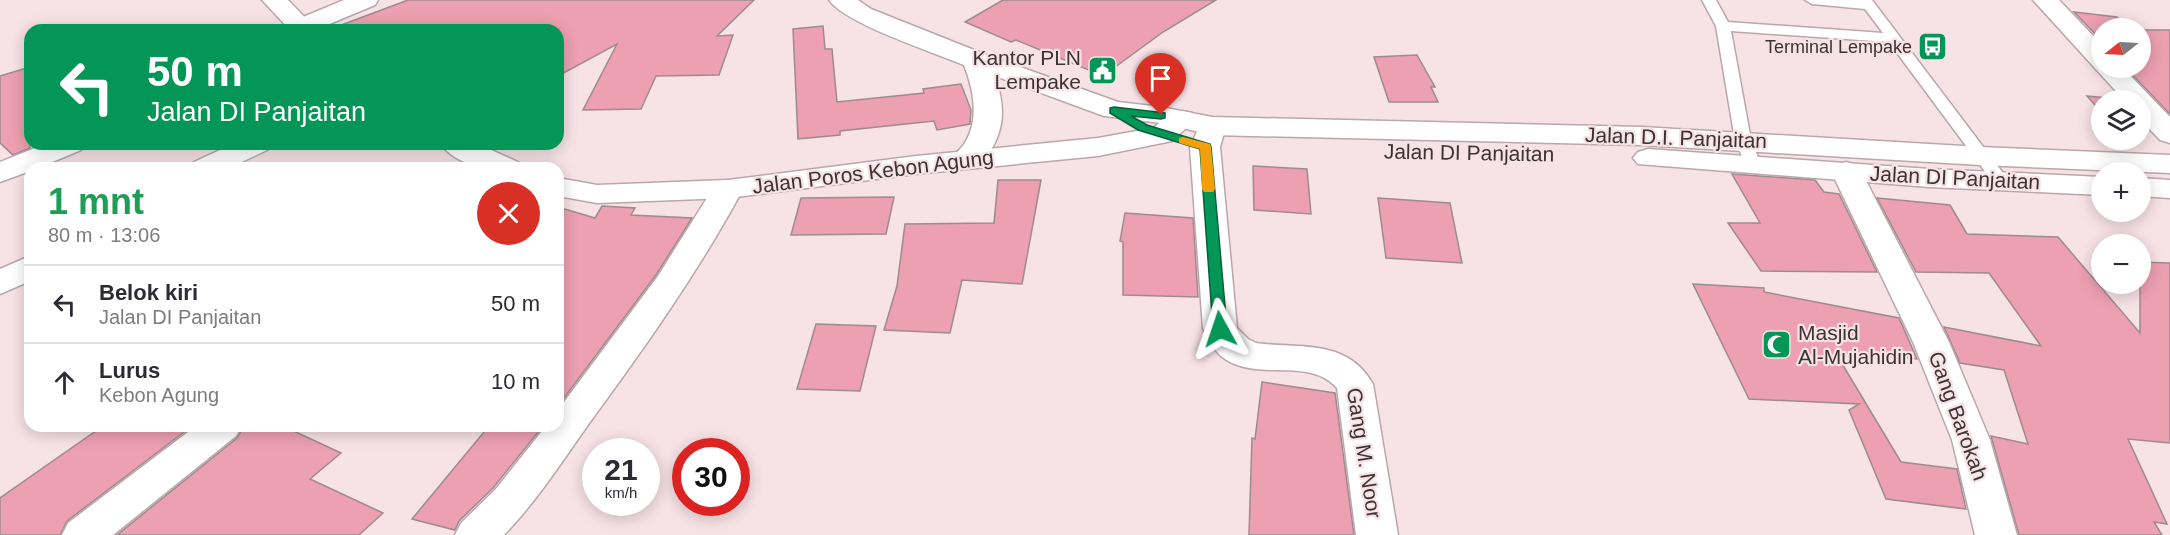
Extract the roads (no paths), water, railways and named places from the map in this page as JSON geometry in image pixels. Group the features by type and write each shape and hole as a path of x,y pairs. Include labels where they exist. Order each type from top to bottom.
{"main road":[{"path":"274,0 297,24"},
{"path":"313,24 366,0"},
{"name":"Jalan DI Panjaitan","path":"841,0 862,14 975,60 1114,110 1142,128 1172,127 1209,136 1647,158 1748,153 1846,171 2091,185"},
{"path":"2044,0 2091,49"},
{"path":"964,161 976,150 988,120 987,93 975,60"},
{"path":"2118,78 2129,90"},
{"path":"2151,113 2170,134"},
{"name":"Jalan Poros Kebon Agung","path":"564,188 597,194 728,189 1098,147 1172,127"},
{"name":"Gang M. Noor","path":"1209,136 1220,329 1237,350 1330,362 1347,372 1355,384 1377,535"},
{"path":"27,162 56,150"},
{"path":"218,162 244,150"},
{"path":"467,150 490,162"},
{"name":"Jalan D.I. Panjaitan","path":"1748,153 1980,156 2170,164"},
{"path":"0,173 24,163"},
{"name":"Gang Barokah","path":"1846,171 1931,342 1971,440 1996,535"},
{"path":"2151,188 2170,189"},
{"path":"564,430 651,313 700,241 728,189"},
{"path":"0,284 24,270"},
{"path":"83,535 215,432"},
{"path":"476,535 487,527 562,432"}],"lane":[{"path":"1709,0 1723,26 1748,153"},
{"path":"1812,0 1867,2 1980,156 2001,181"},
{"path":"1723,26 1893,38"}],"place":[{"name":"Terminal Lempake","path":"1933,47"},
{"name":"Kantor PLN Lempake","path":"1102,70"},
{"name":"Masjid Al-Mujahidin","path":"1777,345"}]}
